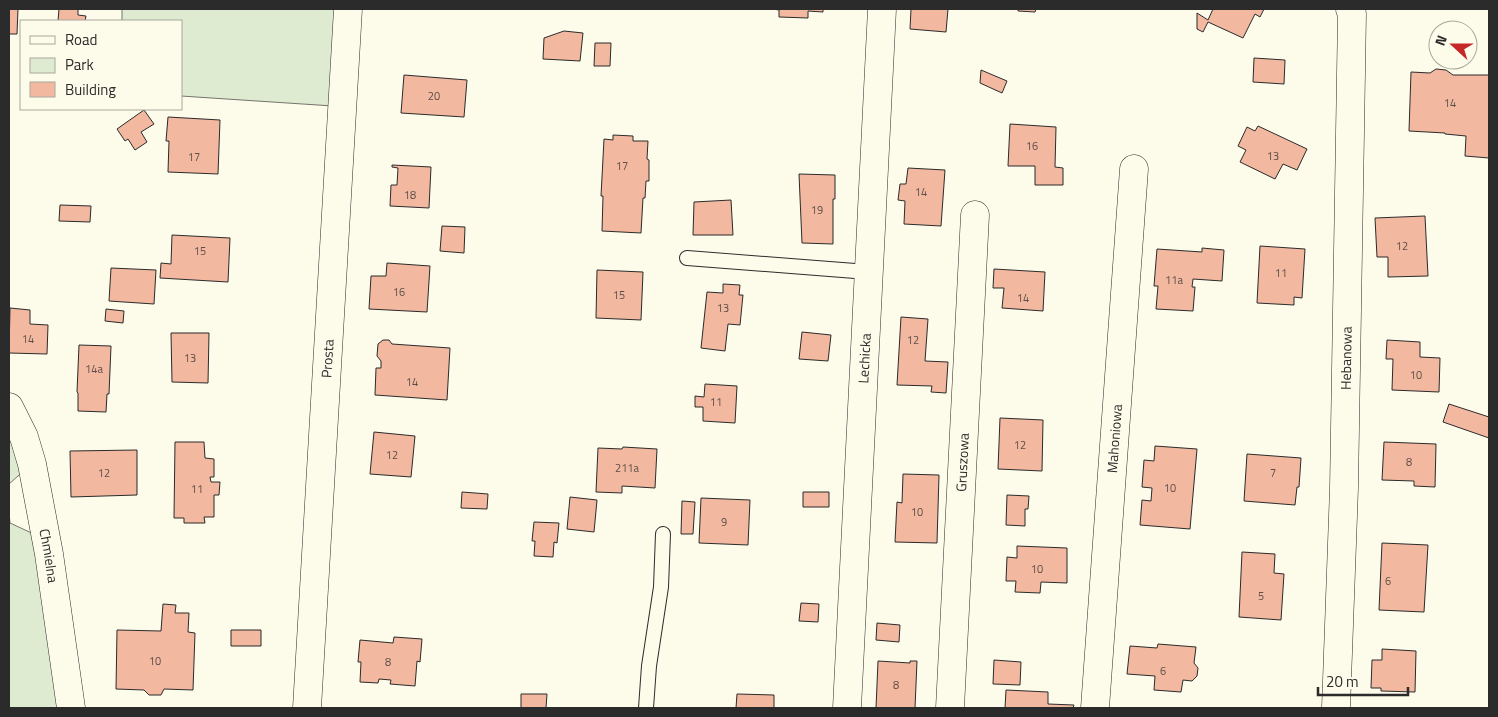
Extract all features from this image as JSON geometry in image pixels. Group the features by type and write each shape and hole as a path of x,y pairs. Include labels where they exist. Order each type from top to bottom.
{"street":[{"name":"Prosta","path":"307,708 348,9"},
{"name":"Lechicka","path":"847,708 882,9"},
{"name":"Hebanowa","path":"1336,708 1344,488 1352,14 1350,9"},
{"name":"Mahoniowa","path":"1095,708 1134,169"},
{"name":"Gruszowa","path":"950,708 976,215"},
{"name":"Chmielna","path":"9,407 24,436 32,464 49,554 71,708"}],"lane":[{"path":"687,258 868,272"},
{"path":"646,708 649,666 661,587 663,534"}],"green space":[{"path":"122,9 339,9 333,106 182,96 182,20 122,20"},
{"path":"9,419 27,468 9,484"},
{"path":"9,512 10,523 38,536 65,708 9,708"}],"building":[{"path":"9,9 18,9 17,34 9,34"},
{"path":"59,9 78,9 78,15 86,16 85,20 58,20"},
{"path":"773,9 823,9 823,12 808,11 808,18 779,17 779,10"},
{"path":"911,9 948,9 946,32 910,29"},
{"path":"1018,9 1036,9 1035,12 1018,11"},
{"path":"1213,9 1264,9 1260,17 1255,14 1243,38 1208,22 1203,32 1197,29 1197,13 1208,20"},
{"path":"564,31 583,33 580,61 543,59 544,38"},
{"path":"595,43 611,43 610,66 594,66"},
{"path":"1254,58 1285,60 1284,84 1253,82"},
{"path":"981,70 1007,81 1002,93 980,83"},
{"path":"1434,70 1446,70 1453,75 1489,75 1489,158 1465,156 1466,136 1409,131 1411,72 1430,73"},
{"path":"404,75 467,80 464,117 401,113"},
{"path":"144,110 154,124 141,132 147,142 135,150 128,139 125,141 117,129"},
{"path":"168,117 220,120 218,174 168,172 169,141 166,141"},
{"path":"1010,124 1056,127 1055,167 1063,168 1063,185 1035,185 1035,166 1008,166"},
{"path":"1258,126 1307,149 1297,170 1283,164 1275,179 1240,162 1246,150 1238,146 1247,127 1255,131"},
{"path":"613,135 633,136 633,141 648,141 649,181 646,181 645,198 643,198 641,233 602,231 603,196 601,196 604,139 613,140"},
{"path":"392,165 431,167 429,208 390,206 391,185 397,185 398,168 392,167"},
{"path":"908,168 945,170 941,226 904,224 905,201 898,200 900,184 906,184"},
{"path":"799,174 835,175 833,244 802,243"},
{"path":"731,200 733,235 693,235 694,202"},
{"path":"60,205 91,206 90,222 59,221"},
{"path":"1425,216 1428,276 1388,277 1388,257 1377,257 1375,218"},
{"path":"442,226 465,227 464,253 440,251"},
{"path":"172,235 230,238 228,282 160,278 161,263 171,264"},
{"path":"1260,246 1305,249 1302,298 1294,297 1294,305 1257,303"},
{"path":"1202,248 1224,250 1222,281 1193,279 1192,287 1195,287 1193,311 1156,309 1158,286 1154,286 1157,249 1202,252"},
{"path":"387,263 430,266 427,312 369,309 371,276 386,276"},
{"path":"111,268 156,270 154,304 109,301"},
{"path":"994,269 1045,272 1043,311 1002,308 1004,288 993,288"},
{"path":"597,270 643,272 641,320 596,318"},
{"path":"723,284 740,285 739,295 743,295 740,325 728,324 725,351 701,348 707,292 723,293"},
{"path":"10,308 30,310 30,324 48,325 47,354 9,353"},
{"path":"106,309 124,311 123,323 105,321"},
{"path":"901,317 928,319 925,361 948,362 946,393 931,392 932,386 897,385"},
{"path":"802,332 831,335 828,361 799,359"},
{"path":"171,333 209,333 208,383 172,382"},
{"path":"383,340 389,340 392,344 450,348 447,400 375,395 376,368 381,368 381,361 377,356 378,344"},
{"path":"1387,340 1420,342 1420,357 1440,358 1439,392 1392,390 1393,359 1386,359"},
{"path":"79,345 111,346 109,394 107,394 106,412 78,411"},
{"path":"705,384 737,386 735,423 703,421 703,407 695,407 695,396 704,397"},
{"path":"1449,404 1489,417 1489,438 1443,422"},
{"path":"1000,418 1043,420 1042,471 998,469"},
{"path":"374,432 415,436 411,477 370,474"},
{"path":"175,442 204,442 205,458 214,459 214,477 210,477 211,482 220,482 219,495 214,495 214,517 204,517 205,523 184,523 184,518 174,518"},
{"path":"1384,442 1436,444 1435,487 1414,486 1414,481 1382,480"},
{"path":"1155,446 1197,449 1190,529 1140,525 1142,500 1151,501 1152,488 1142,487 1144,460 1154,461"},
{"path":"623,447 657,449 655,488 622,486 622,493 596,492 598,448 622,449"},
{"path":"137,450 137,495 71,497 70,451"},
{"path":"1247,454 1301,458 1299,487 1297,487 1295,505 1244,501"},
{"path":"903,474 939,475 937,543 895,542 897,502 902,503"},
{"path":"462,492 488,494 487,509 461,508"},
{"path":"803,492 829,492 829,507 803,507"},
{"path":"1007,495 1029,496 1028,509 1025,509 1025,526 1006,525"},
{"path":"570,497 597,500 594,532 567,529"},
{"path":"701,498 750,500 748,545 699,543"},
{"path":"682,501 695,502 693,534 681,534"},
{"path":"534,522 559,523 557,543 554,542 553,557 534,556 535,541 532,541"},
{"path":"1382,543 1428,545 1424,612 1379,610"},
{"path":"1017,546 1067,548 1067,583 1041,582 1040,593 1015,592 1016,581 1006,581 1007,557 1017,558"},
{"path":"1242,552 1275,554 1274,573 1284,574 1281,620 1239,617"},
{"path":"801,603 819,604 818,622 799,621"},
{"path":"163,604 176,605 175,613 189,613 188,632 195,633 193,690 164,689 161,695 149,695 144,690 116,689 117,630 161,631"},
{"path":"877,623 900,625 899,642 876,640"},
{"path":"231,630 261,630 261,646 231,646"},
{"path":"394,637 422,639 420,662 417,661 415,686 390,684 391,680 379,679 378,683 360,682 361,662 358,662 360,640 393,643"},
{"path":"1158,644 1196,647 1194,663 1198,668 1197,676 1192,681 1183,680 1181,692 1154,690 1155,676 1127,674 1130,646 1157,648"},
{"path":"1382,649 1416,651 1415,692 1381,691 1381,688 1371,688 1372,660 1382,660"},
{"path":"994,660 1021,662 1020,685 993,684"},
{"path":"878,661 910,663 910,661 917,661 915,708 876,708"},
{"path":"1006,690 1048,692 1048,704 1074,705 1073,708 1005,708"},
{"path":"521,694 547,694 546,708 521,708"},
{"path":"737,694 774,695 774,708 736,708"}]}
